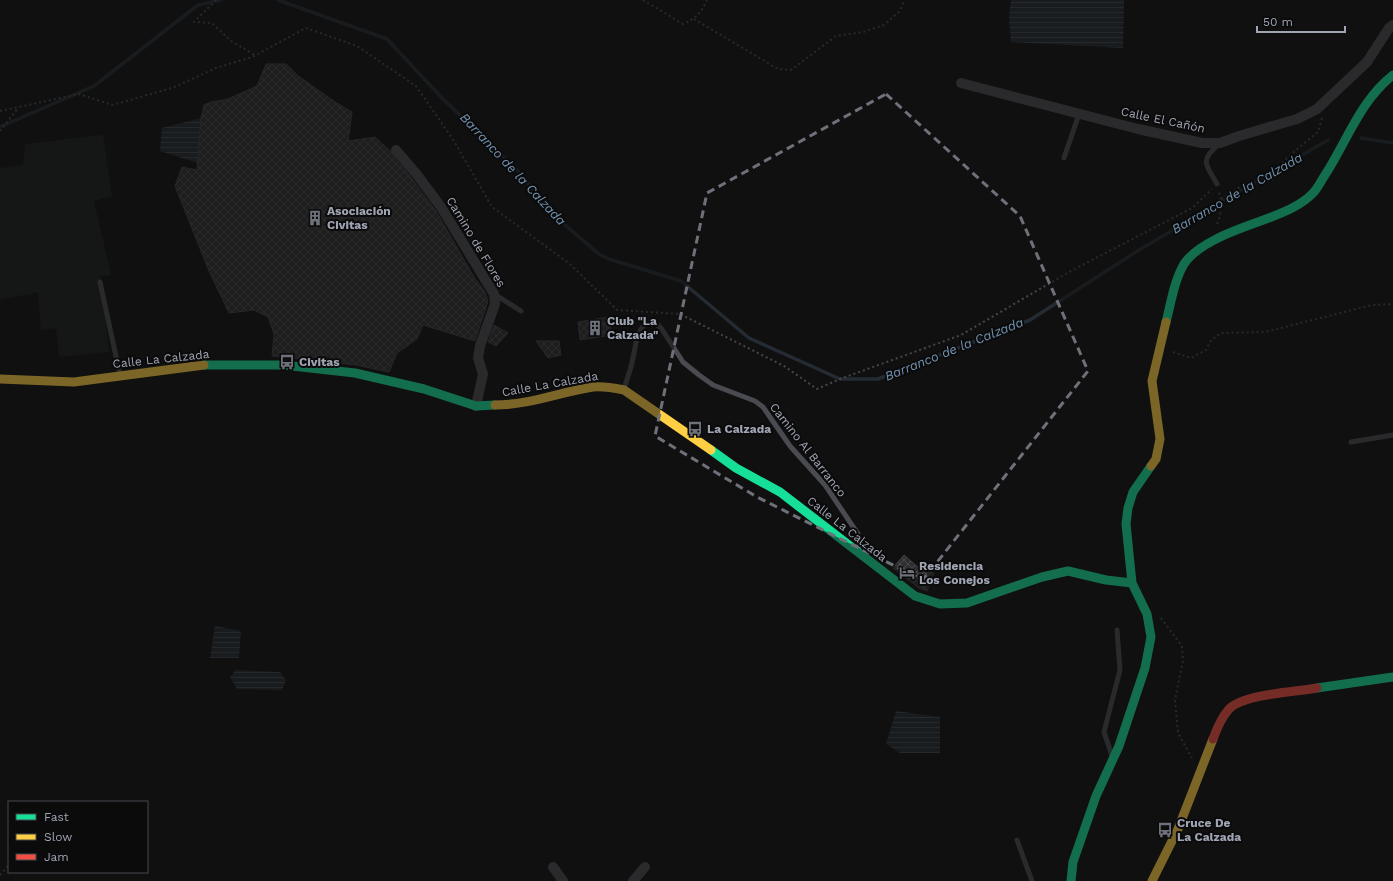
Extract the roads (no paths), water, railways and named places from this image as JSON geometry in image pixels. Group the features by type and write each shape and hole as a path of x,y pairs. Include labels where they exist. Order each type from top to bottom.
{"main road":[{"path":"1071,881 1073,862 1096,796 1119,746 1145,668 1151,637 1147,614 1132,583 1126,524 1128,508 1133,492 1156,459 1160,439 1152,381 1177,279 1185,263 1201,248 1226,234 1290,210 1313,193 1364,106 1384,82 1393,74"},
{"name":"Calle La Calzada","path":"0,379 74,382 196,365 283,365 355,373 424,389 476,406 512,405 594,387 609,387 624,390 736,468 780,492 915,596 940,604 968,603 1042,577 1068,572 1106,580 1132,583"},
{"path":"1152,881 1178,829 1219,723 1226,712 1237,702 1251,698 1393,677"}],"street":[{"name":"Calle El Cañón","path":"961,83 1138,129 1202,143 1220,143 1297,119 1316,109 1367,62 1389,28 1393,25"},
{"name":"Camino de Flores","path":"396,150 441,207 494,294 495,304 480,346 478,358 483,374 476,406"},
{"path":"633,881 646,866"},
{"path":"553,867 563,881"}],"lane":[{"path":"1064,158 1079,114"},
{"path":"1217,184 1206,160 1208,153 1220,143"},
{"path":"100,282 120,376"},
{"path":"494,294 521,311"},
{"name":"Camino Al Barranco","path":"624,390 638,335 644,324 648,322 655,322 661,328 683,362 699,375 713,385 755,401 763,407 790,446 825,485 858,534 859,553"},
{"path":"1351,442 1393,435"},
{"path":"1113,759 1104,732 1120,670 1117,630"},
{"path":"1017,840 1032,881"}],"waterway":[{"name":"Barranco de la Calzada","path":"0,127 94,86 198,5 221,0"},
{"name":"Barranco de la Calzada","path":"278,0 387,39 442,98 519,172 549,211 600,255 681,281 749,338 840,379 878,379 1030,320 1139,250 1328,140"},
{"name":"Barranco de la Calzada","path":"1361,138 1393,143"}],"place":[{"name":"Asociación Civitas","path":"315,218"},
{"name":"Club \"La Calzada\"","path":"595,328"},
{"name":"Civitas","path":"287,362"},
{"name":"La Calzada","path":"695,429"},
{"name":"Residencia Los Conejos","path":"907,573"},
{"name":"Cruce De La Calzada","path":"1165,830"}]}
